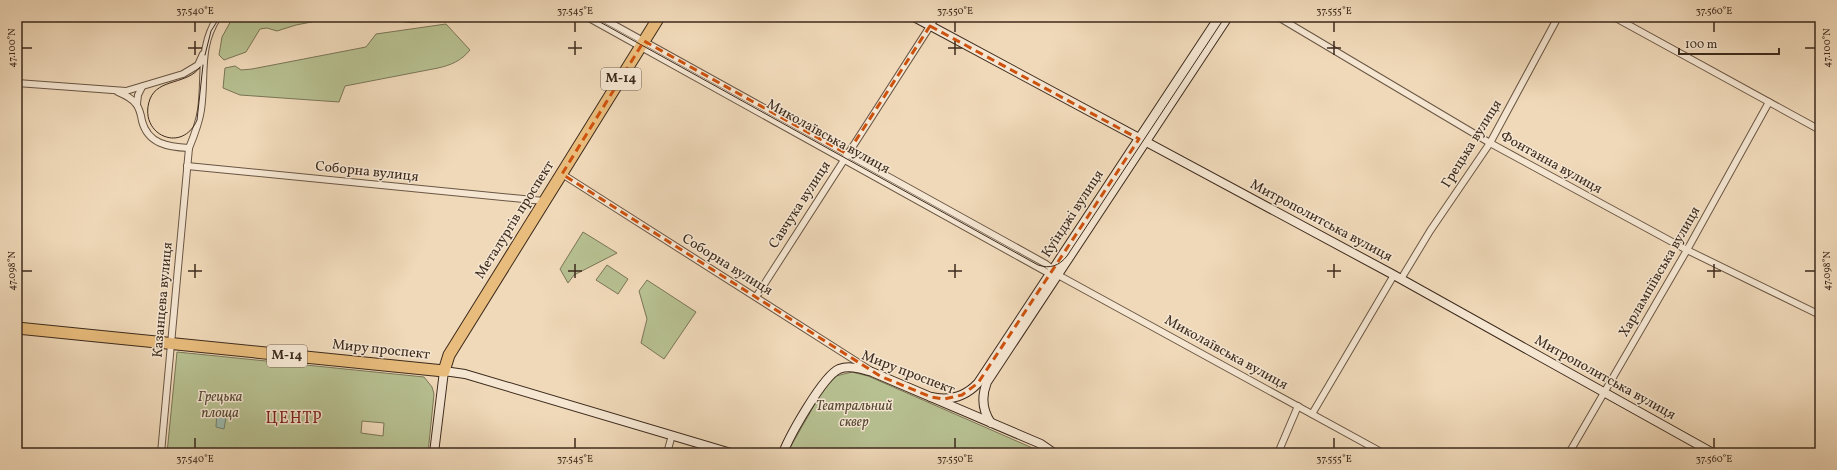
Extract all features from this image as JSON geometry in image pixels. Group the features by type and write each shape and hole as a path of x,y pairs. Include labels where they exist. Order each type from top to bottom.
{"highway":[{"name":"Металургів проспект","path":"444,371 449,355 659,17"},
{"name":"Миру проспект","path":"17,328 444,371"}],"main road":[{"name":"Митрополитська вулиця","path":"914,17 1398,277 1713,453"},
{"name":"Куїнджі вулиця","path":"1142,140 1219,17"},
{"name":"Куїнджі вулиця","path":"931,398 956,398 974,387 1054,272 1142,140 1228,17"},
{"name":"Куїнджі вулиця","path":"992,423 987,415 983,402 987,382 1054,272"},
{"name":"Миру проспект","path":"783,452 817,393 832,373 848,367 863,369 880,376 1041,444 1054,453"},
{"name":"Миру проспект","path":"444,371 465,374 731,453"},
{"name":"Металургів проспект","path":"434,453 444,371"}],"street":[{"name":"Казанцева вулиця","path":"161,453 189,148 199,121 202,66 207,36 218,17"},
{"name":"Миколаївська вулиця","path":"587,17 642,44 1383,453"},
{"name":"Миколаївська вулиця","path":"600,17 642,44"},
{"name":"Савчука вулиця","path":"756,297 936,17"},
{"name":"Фонтанна вулиця","path":"1278,17 1490,143 1687,250 1820,315"},
{"name":"Грецька вулиця","path":"1312,414 1398,277 1490,143 1558,17"},
{"path":"1614,17 1820,130"},
{"path":"17,83 117,91 142,87 172,79 202,66"},
{"path":"142,87 138,95 137,104 145,128 154,140 169,146 189,148"},
{"path":"117,91 131,98 137,104"},
{"name":"Харлампіївська вулиця","path":"1569,453 1687,250 1769,102"},
{"name":"Соборна вулиця","path":"187,166 544,202"},
{"name":"Соборна вулиця","path":"562,174 880,376"},
{"path":"1278,453 1298,406"},
{"path":"668,453 672,435"}],"highlighted area":[{"path":"930,26 1139,139 978,383 962,395 944,399 931,397 880,376 562,174 644,41 847,154"}],"green space":[{"path":"233,17 337,17 296,25 277,31 267,28 260,29 246,52 224,60 219,55 222,37"},
{"path":"387,17 434,17 423,22 411,23 398,21"},
{"path":"446,24 470,50 459,60 438,68 345,86 339,102 240,95 223,88 225,68 235,66 241,70 252,69 366,47 376,34"},
{"path":"583,232 617,253 574,275 568,283 560,269"},
{"path":"607,265 628,279 618,294 596,280"},
{"path":"647,280 696,312 664,359 641,343 647,319 639,291"},
{"name":"Грецька площа","path":"177,352 424,377 432,387 434,394 428,453 167,453","holes":["362,421 384,423 383,436 361,433"]},
{"name":"Театральний сквер","path":"852,372 868,376 1044,453 787,453 824,388 836,376"}],"shaded area":[{"path":"220,410 227,412 224,429 216,427 217,412"}],"tram line":[{"path":"205,55 211,31 220,17"},
{"path":"591,17 1038,265 1046,267 1054,266 1067,256 1225,17"},
{"path":"200,67 195,73 188,77 166,84 154,92 150,99 148,111 150,122 155,130 163,136 172,138 182,136 190,131 197,120 203,65"}],"district":[{"name":"ЦЕНТР","path":"294,419"}]}
